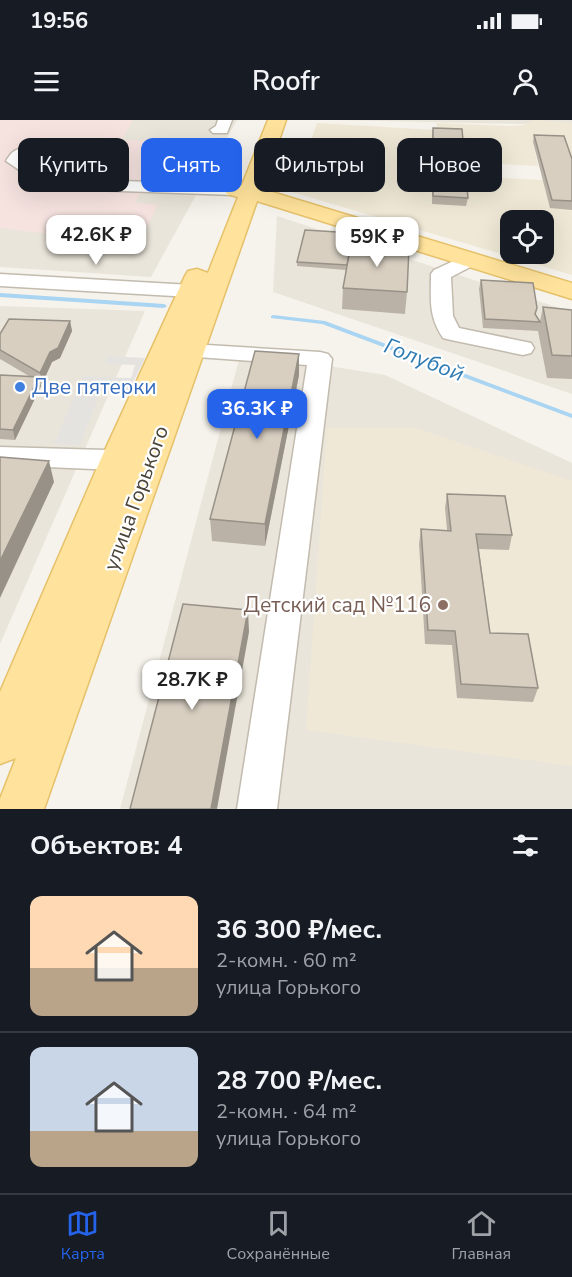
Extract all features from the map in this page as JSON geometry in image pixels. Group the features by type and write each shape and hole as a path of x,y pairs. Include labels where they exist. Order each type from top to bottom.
{"main road":[{"name":"улица Горького","path":"242,191 259,120"},
{"name":"улица Горького","path":"242,191 277,120"},
{"path":"242,191 572,291"},
{"name":"улица Горького","path":"0,744 116,461 191,291 241,192"},
{"name":"улица Горького","path":"20,809 191,351 242,192"}],"street":[{"path":"18,154 14,161 18,163"},
{"path":"471,259 441,274 442,316 451,333 523,348"},
{"path":"0,280 191,291"},
{"path":"191,351 320,359 257,809"},
{"path":"0,456 116,461"}],"shaded area":[{"path":"0,120 237,120 227,138 141,138 141,192 198,192 151,277 0,267"},
{"path":"0,120 133,120 123,138 18,138 18,192 129,192 129,140 141,141 141,192 135,203 158,205 141,238 41,233 0,228"},
{"path":"334,120 572,120 572,125"},
{"path":"533,120 572,123 572,173 533,142 538,166 502,164 502,138 397,138 397,192 502,192 502,178 543,180 572,210 572,275 535,264 554,264 554,210 500,210 500,254 292,192 385,192 385,138 312,138 317,123 436,130 437,123 524,125"},
{"path":"277,216 572,312 572,394 273,292"},
{"path":"0,306 145,311 0,644"},
{"path":"241,352 385,375 572,463 572,809 120,809"},
{"path":"108,356 145,358 129,391 102,388 80,445 54,444 83,376 131,378 135,365 105,364"},
{"name":"Детский сад №116","path":"327,428 415,428 572,481 572,766 306,730"}],"building":[{"path":"433,128 462,129 463,138 433,138"},
{"path":"534,135 564,136 572,159 572,201 552,200"},
{"path":"433,192 467,192 468,198 433,196"},
{"path":"305,230 354,233 347,265 297,262"},
{"path":"351,244 409,248 407,292 343,288"},
{"path":"481,280 533,283 537,308 535,314 540,322 485,319"},
{"path":"543,307 572,310 572,356 552,355"},
{"path":"9,319 70,321 58,348 50,352 40,373 0,350 0,334"},
{"path":"255,351 299,354 265,524 210,519"},
{"path":"0,375 39,377 13,430 0,429"},
{"path":"0,457 49,461 0,561"},
{"path":"447,494 505,496 512,535 476,534 490,633 528,634 538,688 461,684 455,631 428,630 421,529 451,531"},
{"path":"183,604 248,610 211,809 130,809"}],"waterway":[{"name":"Голубой","path":"0,295 164,306"},
{"name":"Голубой","path":"273,317 323,322 572,416"}],"place":[{"name":"Две пятерки","path":"20,387"},
{"name":"Детский сад №116","path":"443,605"}]}
